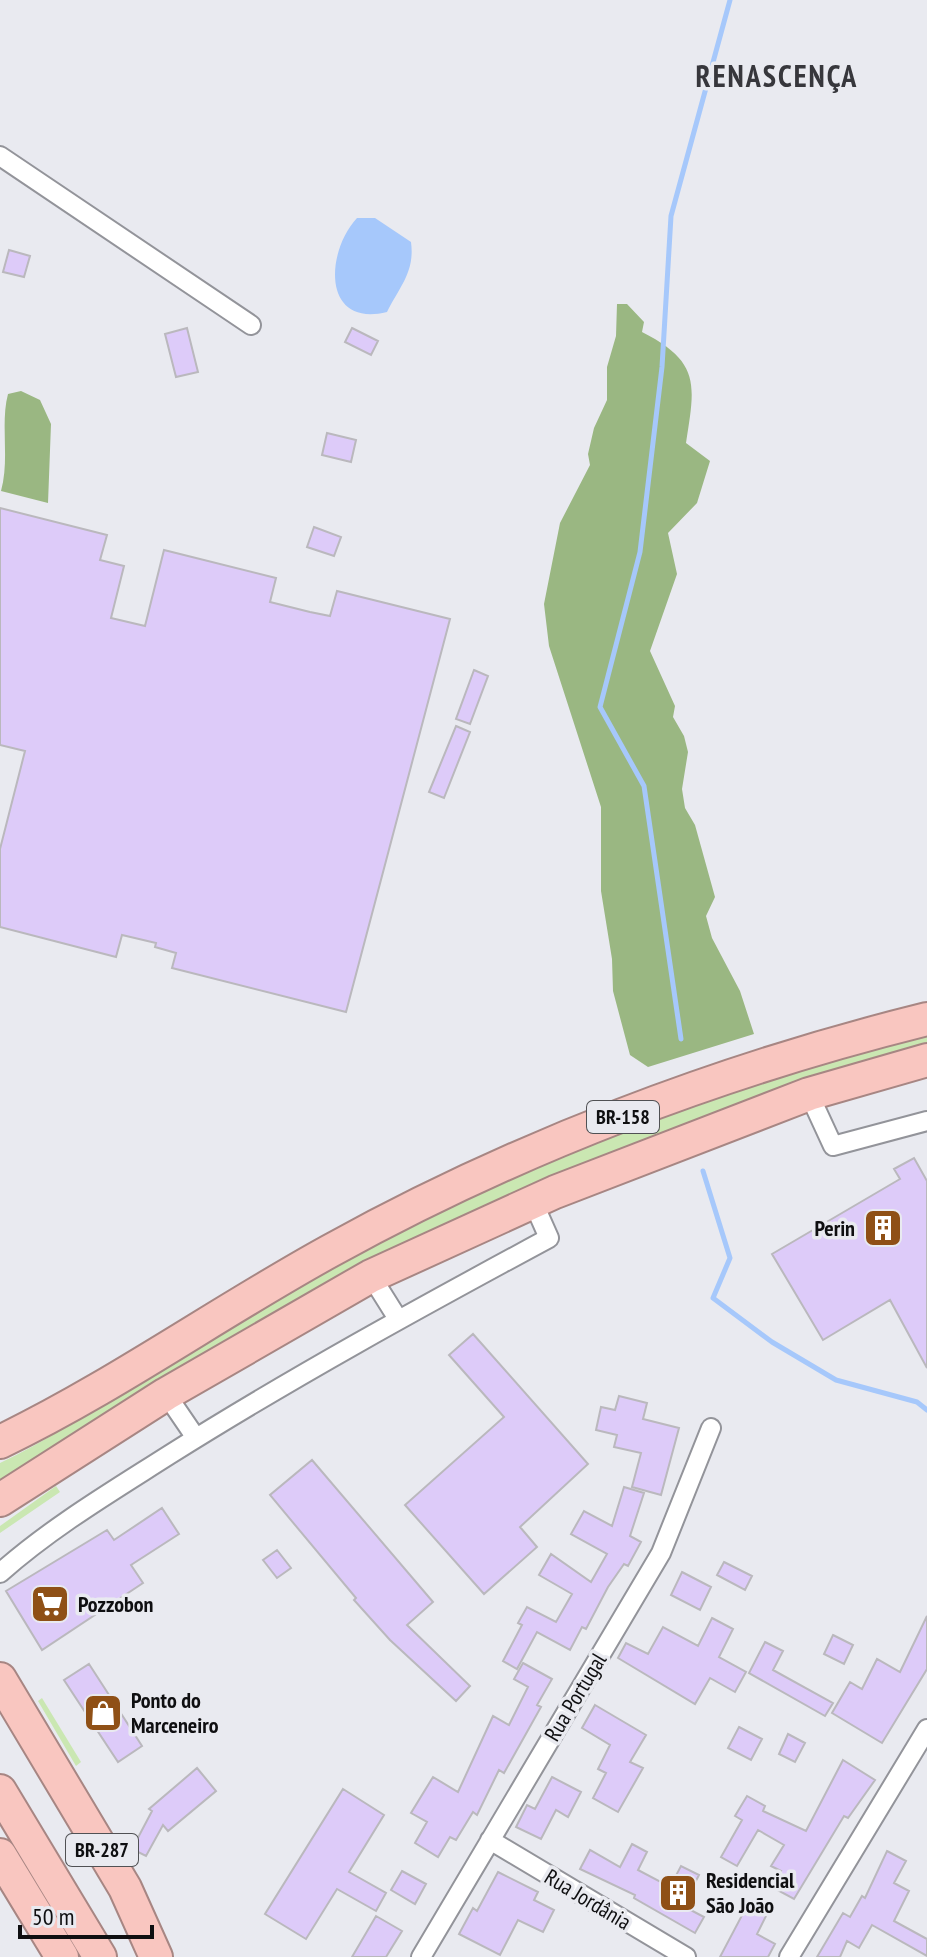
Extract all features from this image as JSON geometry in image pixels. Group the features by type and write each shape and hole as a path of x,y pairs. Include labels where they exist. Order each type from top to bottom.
{"highway":[{"name":"BR-158","path":"0,1442 225,1310 423,1201 571,1136 711,1083 927,1019"},
{"name":"BR-158","path":"0,1500 166,1394 371,1276 533,1202 809,1094 927,1060"},
{"name":"BR-287","path":"0,1679 125,1888 156,1957"},
{"name":"BR-287","path":"0,1791 100,1957"},
{"path":"0,1855 62,1957"},
{"path":"0,1890 41,1957"}],"street":[{"path":"0,156 251,325"},
{"path":"809,1094 833,1146 927,1121"},
{"path":"0,1573 38,1538 196,1438 398,1319 549,1238 533,1202"},
{"path":"371,1276 398,1319"},
{"path":"166,1394 196,1438"},
{"name":"Rua Portugal","path":"421,1957 661,1553 711,1428"},
{"path":"789,1957 927,1729"},
{"name":"Rua Jordânia","path":"490,1840 686,1957"}],"green space":[{"path":"617,304 627,304 644,322 642,332 675,354 684,365 692,390 686,443 710,461 697,503 668,533 677,574 650,651 675,706 673,717 684,736 688,752 682,789 685,808 695,825 715,897 706,916 712,938 740,991 754,1034 648,1067 630,1055 613,991 612,959 601,891 601,807 549,646 544,604 560,523 590,465 588,454 594,428 607,400 607,367 616,336"},
{"path":"21,391 40,400 51,424 48,503 1,491 8,394"},
{"path":"927,1028 927,1053 633,1147 0,1485 0,1463 316,1275 447,1206 581,1147 649,1121 787,1072"},
{"path":"56,1486 60,1492 0,1533 0,1526"},
{"path":"42,1698 81,1762 76,1766 38,1701"}],"water":[{"path":"357,218 375,218 411,242 409,270 387,312 365,314 350,309 340,298 335,266 339,249"}],"building":[{"path":"9,250 30,256 24,277 3,272"},
{"path":"187,328 198,372 176,377 165,334"},
{"path":"352,328 378,341 371,355 345,342"},
{"path":"327,433 356,440 351,462 322,455"},
{"path":"0,508 107,535 100,560 124,566 111,618 145,626 164,550 276,578 270,602 310,612 330,616 337,591 450,619 346,1012 172,968 176,953 155,947 156,943 122,935 116,957 0,927 0,849 25,751 0,745"},
{"path":"314,527 341,537 334,556 307,547"},
{"path":"474,670 488,676 470,724 456,719"},
{"path":"456,726 470,732 444,798 429,792"},
{"path":"914,1158 927,1181 927,1368 890,1300 823,1340 772,1254 900,1179 894,1169"},
{"path":"473,1334 588,1464 520,1527 537,1547 484,1594 405,1505 504,1417 449,1355"},
{"path":"619,1396 647,1403 643,1419 679,1428 661,1495 632,1487 641,1453 614,1447 617,1435 596,1430 601,1407 615,1410"},
{"path":"312,1460 433,1602 407,1625 470,1686 456,1701 390,1640 270,1495"},
{"path":"624,1487 644,1493 630,1536 641,1542 628,1566 624,1564 608,1587 586,1629 582,1627 570,1650 537,1632 517,1669 503,1661 522,1625 518,1623 527,1607 556,1622 572,1594 539,1575 551,1554 591,1582 607,1554 571,1534 584,1511 612,1526"},
{"path":"162,1508 179,1534 131,1565 143,1583 42,1650 6,1591 107,1530 114,1540"},
{"path":"277,1550 291,1568 277,1578 263,1560"},
{"path":"724,1562 752,1576 745,1590 717,1575"},
{"path":"682,1572 711,1587 700,1610 671,1595"},
{"path":"927,1616 927,1669 882,1743 832,1713 850,1682 862,1689 877,1659 900,1672"},
{"path":"712,1618 733,1629 719,1657 746,1672 735,1692 710,1678 695,1704 618,1658 626,1643 648,1654 663,1627 698,1646"},
{"path":"833,1635 853,1645 844,1664 824,1654"},
{"path":"765,1642 783,1651 773,1670 833,1703 825,1716 749,1673"},
{"path":"523,1663 552,1679 537,1705 541,1707 504,1773 499,1770 477,1815 473,1812 456,1840 450,1837 438,1857 415,1843 427,1822 411,1813 433,1777 458,1792 493,1716 509,1725 528,1687 514,1679"},
{"name":"Ponto do Marceneiro","path":"89,1664 142,1746 118,1762 64,1680"},
{"path":"595,1705 646,1735 630,1762 643,1768 618,1812 593,1798 606,1773 598,1769 610,1745 582,1728"},
{"path":"739,1727 762,1739 751,1760 728,1748"},
{"path":"788,1734 805,1743 795,1762 779,1754"},
{"path":"843,1760 875,1780 848,1818 844,1816 794,1899 772,1887 781,1871 771,1866 784,1845 758,1830 737,1866 721,1857 742,1820 735,1816 747,1796 765,1806 763,1811 806,1831"},
{"path":"197,1768 216,1791 168,1831 163,1825 146,1856 132,1849 152,1811 149,1809"},
{"path":"552,1777 581,1792 568,1817 556,1810 541,1839 516,1827 527,1805 535,1809"},
{"path":"343,1789 384,1815 349,1872 386,1893 376,1911 337,1889 306,1939 265,1914"},
{"path":"632,1844 647,1852 638,1870 670,1887 681,1866 699,1875 683,1906 704,1917 695,1933 634,1898 635,1895 580,1869 590,1850 620,1867"},
{"path":"887,1851 906,1861 894,1883 909,1891 894,1921 927,1939 927,1956 872,1925 859,1948 847,1941 840,1957 817,1957 843,1913 850,1917 862,1896 865,1898"},
{"path":"402,1871 426,1884 415,1904 391,1890"},
{"path":"498,1872 538,1892 534,1900 554,1910 543,1932 518,1920 500,1955 459,1934 473,1908 477,1911"},
{"path":"749,1902 768,1912 757,1934 775,1944 768,1957 720,1957"},
{"path":"376,1916 402,1931 386,1957 352,1957"}],"waterway":[{"path":"681,1039 644,786 600,707 640,552 662,367 671,216 730,0"},
{"path":"703,1171 730,1258 713,1298 772,1342 836,1380 917,1402 927,1410"}],"place":[{"name":"Perin","path":"883,1228"},
{"name":"Pozzobon","path":"50,1604"},
{"name":"Ponto do Marceneiro","path":"103,1713"},
{"name":"Residencial São João","path":"678,1893"}],"district":[{"name":"RENASCENÇA","path":"777,75"}]}
